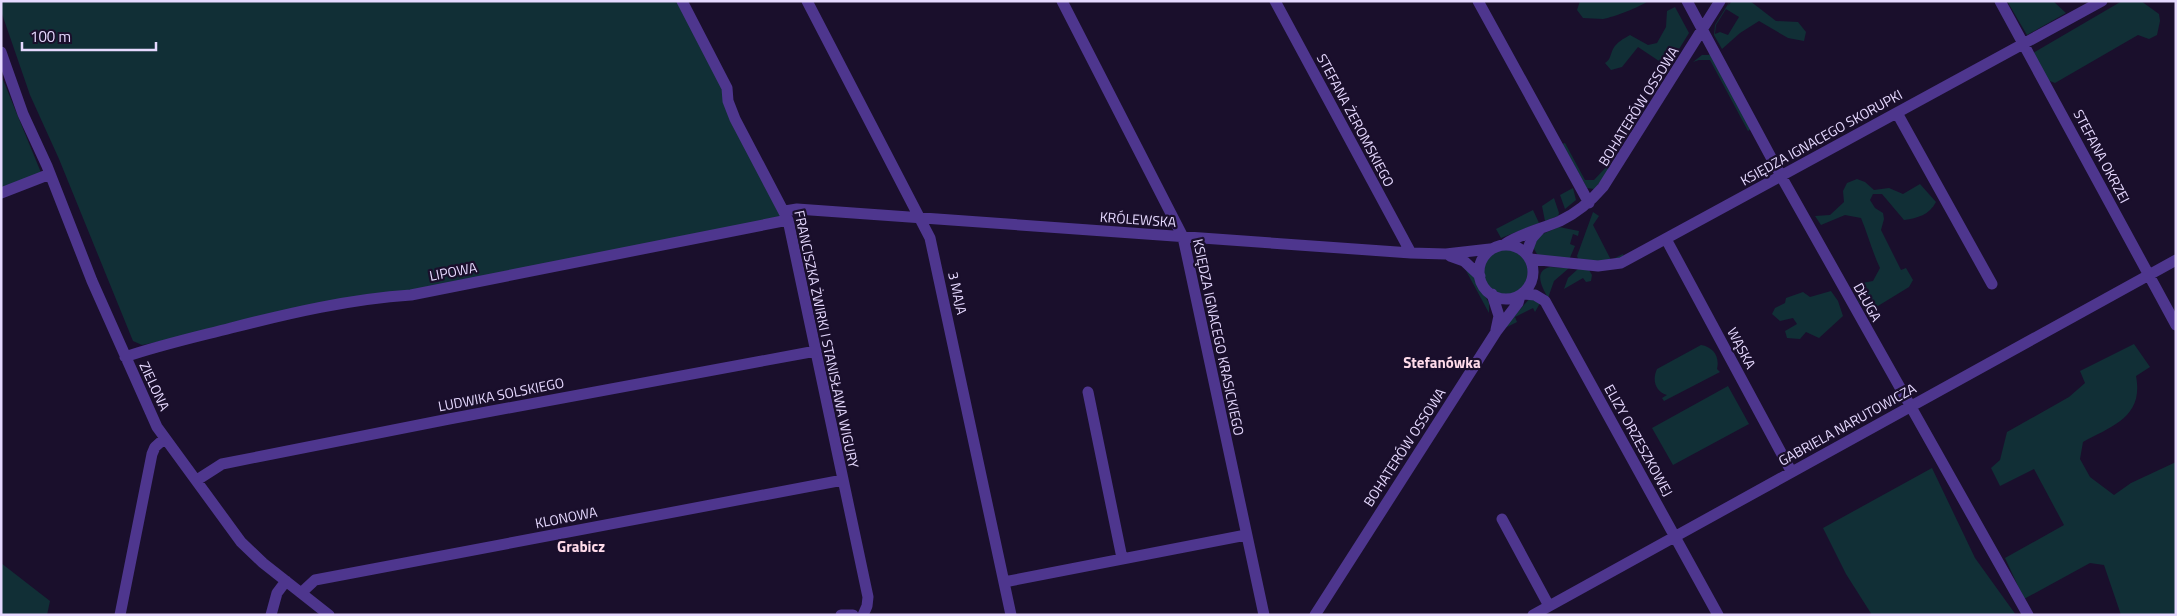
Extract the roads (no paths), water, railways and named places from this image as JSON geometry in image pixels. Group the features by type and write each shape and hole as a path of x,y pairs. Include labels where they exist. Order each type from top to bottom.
{"street":[{"name":"FRANCISZKA ŻWIRKI I STANISŁAWA WIGURY","path":"682,1 727,88 728,101 736,120 786,215 868,597 863,615"},
{"name":"3 MAJA","path":"807,1 922,219 930,238 1011,615"},
{"name":"KSIĘDZA IGNACEGO KRASICKIEGO","path":"1062,1 1183,237 1264,615"},
{"name":"STEFANA ŻEROMSKIEGO","path":"1275,1 1411,253"},
{"path":"1478,1 1589,202"},
{"name":"DŁUGA","path":"1687,1 1781,176 2028,615"},
{"name":"BOHATERÓW OSSOWA","path":"1505,244 1525,233 1564,218 1589,202 1611,178 1720,1"},
{"name":"STEFANA OKRZEI","path":"2000,1 2176,325"},
{"name":"KSIĘDZA IGNACEGO SKORUPKI","path":"1528,257 1546,262 1612,266 1666,239 2102,1"},
{"name":"ZIELONA","path":"1,52 23,114 150,414 165,438 241,542 329,615"},
{"path":"1897,113 1992,284"},
{"path":"1,193 50,174"},
{"name":"KRÓLEWSKA","path":"786,215 797,210 1411,253 1446,254 1490,249"},
{"name":"LIPOWA","path":"125,357 158,346 271,318 376,297 411,295 786,215"},
{"path":"1533,274 1528,257 1532,238 1541,228"},
{"name":"WĄSKA","path":"1666,239 1791,471"},
{"path":"1480,276 1479,265 1490,249 1505,244 1517,247 1528,257"},
{"path":"1446,254 1464,261 1480,276 1492,294 1498,316 1496,332"},
{"name":"GABRIELA NARUTOWICZA","path":"1533,615 2176,260"},
{"path":"1492,294 1505,299 1521,295 1531,281 1533,274 1546,262"},
{"name":"BOHATERÓW OSSOWA","path":"1315,615 1496,332 1518,304 1521,295"},
{"name":"ELIZY ORZESZKOWEJ","path":"1521,295 1534,295 1544,301 1718,615"},
{"name":"LUDWIKA SOLSKIEGO","path":"197,480 222,464 449,419 816,351"},
{"path":"1088,392 1122,558"},
{"path":"120,615 152,454 155,447 165,438"},
{"name":"KLONOWA","path":"301,593 315,580 843,480"},
{"path":"1502,519 1549,606"},
{"path":"1004,582 1246,535"},
{"path":"270,615 277,593 286,581"},
{"path":"841,615 853,615"}],"district":[{"name":"Stefanówka","path":"1442,362"},
{"name":"Grabicz","path":"581,546"}]}
